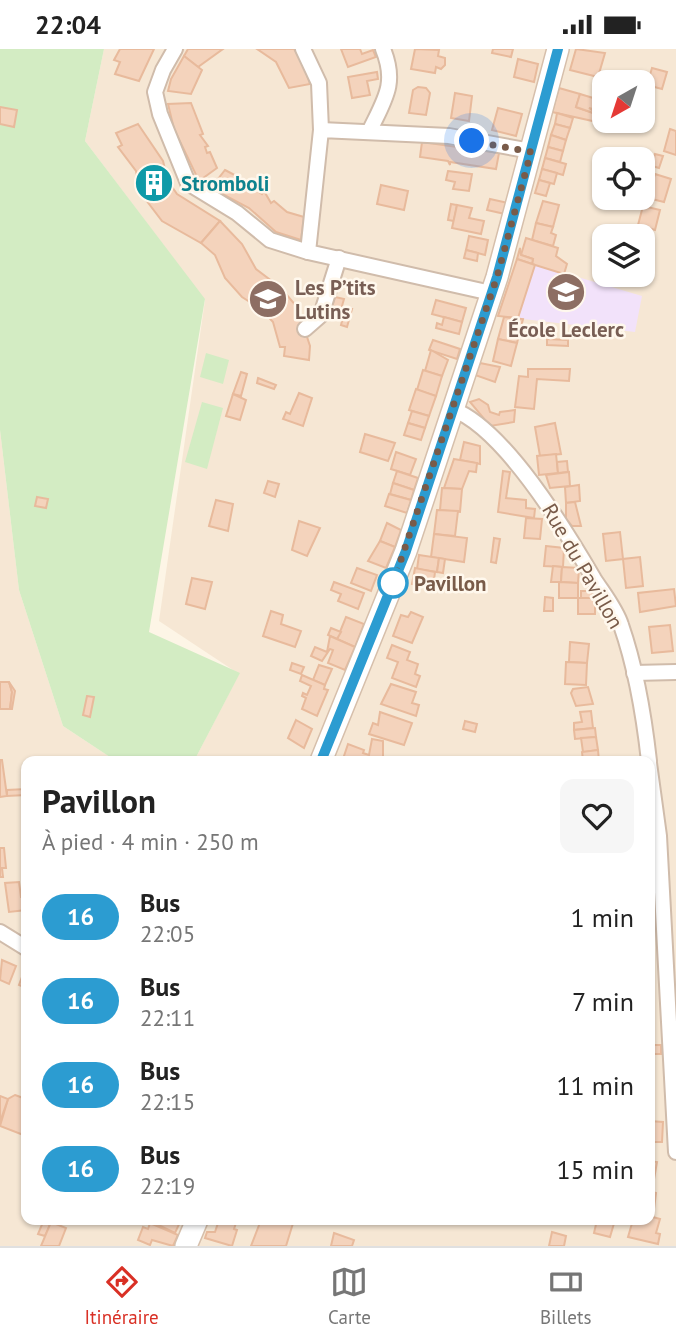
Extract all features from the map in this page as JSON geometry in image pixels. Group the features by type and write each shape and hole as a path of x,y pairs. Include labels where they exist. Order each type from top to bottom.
{"main road":[{"path":"323,756 406,551 491,293 558,49"},
{"path":"186,1246 195,1225"}],"street":[{"path":"175,49 155,92 160,114 188,183 237,213 270,240 308,252 491,293"},
{"path":"303,49 318,83 321,130 308,252"},
{"path":"370,130 390,82 390,65 383,49"},
{"path":"321,130 370,130 449,137 531,152"},
{"path":"306,329 321,314 339,258"},
{"name":"Rue du Pavillon","path":"452,408 471,417 492,437 551,508 621,622 634,673 648,756"},
{"path":"634,673 676,672"},
{"name":"Rue du Pavillon","path":"655,806 659,836 676,1152"},
{"path":"0,932 21,945"}],"shaded area":[{"path":"104,49 676,49 676,1246 0,1246 0,430 19,590 63,726 108,756 21,756 21,1225 655,1225 655,756 197,756 239,674 159,621 205,300 85,141"},
{"name":"École Leclerc","path":"517,259 592,281 592,287 612,287 642,296 635,332 498,316"}],"green space":[{"path":"0,49 104,49 85,141 205,299 149,632 240,673 197,756 108,756 63,726 19,590 0,430"},
{"path":"206,353 229,360 223,384 200,377"},
{"path":"202,402 223,408 207,469 185,462"}],"building":[{"path":"120,49 154,49 139,81 115,74 120,62 114,60"},
{"path":"188,49 223,49 198,67 184,56"},
{"path":"257,49 294,49 302,61 310,84 289,88 276,62"},
{"path":"341,49 360,49 362,54 373,50 376,57 348,67"},
{"path":"415,49 439,50 438,56 445,58 445,65 441,69 436,67 435,73 411,69"},
{"path":"493,49 513,49 511,57 492,53"},
{"path":"576,49 605,53 600,70 592,70 592,76 570,70"},
{"path":"184,56 202,70 191,94 168,91 171,79"},
{"path":"518,59 538,64 534,82 514,77"},
{"path":"652,68 667,72 662,89 655,87 655,70"},
{"path":"377,72 378,79 367,81 370,95 352,98 348,77"},
{"path":"418,87 426,88 430,93 426,115 409,113 413,90"},
{"path":"559,88 580,94 576,107 592,113 592,121 552,112"},
{"path":"455,93 472,96 469,121 451,118"},
{"path":"580,94 592,98 592,109 589,108 592,113 576,107"},
{"path":"191,103 203,134 200,135 208,146 205,147 207,153 210,152 217,168 199,181 174,129 168,104"},
{"path":"0,107 17,110 14,127 0,124"},
{"path":"498,108 522,114 516,136 492,130"},
{"path":"557,113 573,118 570,128 555,124"},
{"name":"Stromboli","path":"138,124 163,161 168,181 177,194 220,221 201,243 162,221 140,192 136,171 118,147 122,145 116,133"},
{"path":"555,124 570,128 566,140 551,135"},
{"path":"670,129 676,131 676,155 664,151"},
{"path":"551,135 566,140 563,151 548,147"},
{"path":"422,142 499,153 496,169 450,162 450,165 448,161 420,157"},
{"path":"548,147 563,151 560,162 545,158"},
{"path":"655,154 663,156 659,168 655,167"},
{"path":"545,158 566,164 563,175 542,169"},
{"path":"542,169 557,173 554,184 539,180"},
{"path":"225,170 246,181 245,184 258,187 256,190 262,194 264,191 271,203 274,201 287,212 304,217 301,240 276,232 249,208 211,188"},
{"path":"448,171 472,174 469,191 453,189 455,182 446,180"},
{"path":"655,174 671,179 664,202 655,200"},
{"path":"539,180 550,183 546,196 535,193"},
{"path":"381,185 408,191 404,210 377,204"},
{"path":"490,199 508,203 505,214 487,210"},
{"path":"543,201 559,205 553,227 536,223"},
{"path":"451,204 457,205 454,221 448,220"},
{"path":"457,205 472,208 469,218 484,221 481,234 452,228"},
{"path":"642,210 660,210 655,230 655,224 638,224"},
{"path":"220,221 242,244 256,269 281,288 297,307 310,346 309,360 284,356 285,347 280,347 273,322 261,309 242,297 225,278 215,255 201,243"},
{"path":"536,223 553,227 551,233 556,235 553,246 532,240"},
{"path":"469,236 488,240 485,255 466,250"},
{"path":"526,238 558,248 556,256 567,264 564,274 532,264 533,259 521,255"},
{"path":"520,248 521,255 533,259 532,264 517,259"},
{"path":"466,250 478,253 477,261 464,258"},
{"path":"517,259 535,265 518,318 498,316"},
{"path":"335,297 344,299 340,313 331,310"},
{"path":"436,300 466,308 462,322 432,314"},
{"path":"345,309 352,309 347,327 341,325"},
{"path":"444,317 462,322 459,334 436,328 437,323 442,325"},
{"path":"504,317 523,319 517,343 498,339"},
{"path":"498,339 517,343 511,366 493,361"},
{"path":"547,339 568,340 568,346 547,345"},
{"path":"433,340 460,349 457,359 429,350"},
{"path":"431,350 448,360 442,376 425,371"},
{"path":"480,363 500,367 495,382 475,375"},
{"path":"528,369 570,369 569,381 537,379 534,409 515,407 519,376 528,377"},
{"path":"423,370 442,376 436,396 417,390"},
{"path":"241,372 247,374 241,396 233,394"},
{"path":"258,378 276,385 274,389 257,383"},
{"path":"416,389 436,396 429,416 409,410"},
{"path":"299,393 312,398 303,426 283,419 286,412 290,414"},
{"path":"233,394 246,400 240,420 226,416"},
{"path":"479,399 488,405 490,412 499,415 500,412 515,410 514,422 490,426 470,402"},
{"path":"412,411 429,416 425,428 408,423"},
{"path":"408,423 425,428 421,440 404,435"},
{"path":"555,423 561,454 540,456 535,427"},
{"path":"365,434 395,443 388,461 360,452"},
{"path":"464,442 480,446 480,464 460,460"},
{"path":"396,452 416,459 410,475 391,469"},
{"path":"556,454 558,473 539,475 537,456"},
{"path":"454,459 477,463 476,472 469,471 462,489 444,488"},
{"path":"567,461 568,472 558,473 557,462"},
{"path":"397,471 418,478 414,490 393,483"},
{"path":"503,471 510,472 506,498 526,500 526,508 535,509 534,518 498,512"},
{"path":"569,472 570,486 550,488 546,475"},
{"path":"268,481 279,484 275,497 264,493"},
{"path":"393,483 414,490 411,500 390,494"},
{"path":"579,485 580,501 566,503 565,487"},
{"path":"442,488 462,489 460,512 440,510"},
{"path":"389,494 411,500 407,513 385,506"},
{"path":"37,497 48,499 46,508 35,506"},
{"path":"216,500 233,504 228,531 209,526"},
{"path":"575,502 581,526 572,526 566,519 566,503"},
{"path":"437,510 458,511 455,536 434,534"},
{"path":"526,518 542,519 540,539 524,538"},
{"path":"299,521 320,528 307,556 292,550"},
{"path":"387,523 401,530 395,547 380,541"},
{"path":"620,532 623,559 606,561 603,534"},
{"path":"434,534 467,538 464,562 431,557"},
{"path":"494,538 500,539 496,563 491,562"},
{"path":"380,541 395,547 386,568 368,561"},
{"path":"546,546 564,548 563,567 544,566"},
{"path":"419,555 439,558 437,572 417,569"},
{"path":"640,557 643,586 626,588 623,559"},
{"path":"439,558 445,559 443,573 437,572"},
{"path":"553,566 562,567 561,582 551,582"},
{"path":"562,567 579,568 578,583 561,582"},
{"path":"357,568 377,575 371,591 351,583"},
{"path":"415,568 435,572 433,588 412,584"},
{"path":"192,578 212,582 205,609 186,604"},
{"path":"334,582 364,593 358,609 338,601 341,594 331,590"},
{"path":"559,582 578,583 578,598 559,598"},
{"path":"674,589 676,606 640,612 638,593"},
{"path":"581,591 592,591 592,598 581,598"},
{"path":"545,597 553,598 553,611 544,611"},
{"path":"578,598 595,598 595,614 578,614"},
{"path":"271,611 283,615 281,624 301,631 295,647 263,636"},
{"path":"411,612 423,617 412,643 393,636 401,615 408,617"},
{"path":"346,617 364,624 355,647 337,639"},
{"path":"670,625 673,651 652,653 649,627"},
{"path":"331,628 341,632 337,639 328,635"},
{"path":"330,636 355,647 345,670 328,663 333,650 330,649 322,661 311,656 315,647 327,652"},
{"path":"570,642 589,644 587,663 569,662"},
{"path":"392,645 410,652 407,660 418,664 415,674 420,676 416,687 392,678 398,662 387,658"},
{"path":"566,662 587,663 586,685 565,684"},
{"path":"292,663 304,667 301,674 290,670"},
{"path":"319,665 332,669 325,685 313,680"},
{"path":"302,675 325,685 324,689 328,690 317,716 302,709 306,698 302,696 303,693 307,695 311,686 300,681"},
{"path":"0,682 9,682 12,692 10,709 0,709"},
{"path":"9,682 15,691 12,709 10,709 12,692"},
{"path":"391,684 416,692 412,703 419,705 416,716 381,704"},
{"path":"588,687 593,704 576,706 571,693 573,689"},
{"path":"87,696 94,697 90,717 83,715"},
{"path":"591,711 593,728 574,730 574,723 582,722 580,712"},
{"path":"380,712 412,723 404,745 369,734 373,723 378,725"},
{"path":"296,720 312,729 304,748 288,738"},
{"path":"465,721 477,724 475,732 463,729"},
{"path":"595,728 596,737 575,739 574,730"},
{"path":"596,737 598,750 583,752 581,738"},
{"path":"372,739 383,741 383,756 344,756 348,744 364,750 363,753 369,755"},
{"path":"598,750 599,756 582,756 582,752"},
{"path":"0,760 7,796 0,797"},
{"path":"21,789 21,795 7,796 7,790"},
{"path":"0,848 4,848 6,868 2,868 3,877 0,877"},
{"path":"19,882 21,911 9,912 5,883"},
{"path":"2,960 16,966 9,984 0,980"},
{"path":"655,1045 661,1045 661,1054 655,1054"},
{"path":"15,1095 21,1097 21,1134 0,1126 8,1099"},
{"path":"0,1096 8,1099 0,1122"},
{"path":"655,1121 663,1122 662,1142 655,1142"},
{"path":"655,1218 660,1219 656,1233 660,1234 658,1244 628,1237 632,1225 655,1225"},
{"path":"42,1225 50,1225 45,1236 38,1234"},
{"path":"50,1225 66,1228 59,1246 41,1246"},
{"path":"149,1225 155,1225 178,1235 173,1246 152,1240 150,1245 138,1240 143,1227 148,1229"},
{"path":"158,1225 179,1225 175,1233"},
{"path":"217,1225 235,1225 234,1229 237,1230 232,1246 205,1238 207,1232 215,1232"},
{"path":"259,1225 292,1225 286,1246 251,1246"},
{"path":"596,1225 614,1225 610,1237 594,1233"},
{"path":"552,1232 566,1236 564,1246 549,1246"},
{"path":"334,1233 354,1240 352,1246 331,1246"}],"bus line":[{"name":"16","path":"323,756 406,551 497,277 558,49"}],"place":[{"name":"Stromboli","path":"154,183"},
{"name":"École Leclerc","path":"566,292"},
{"name":"Les P’tits Lutins","path":"268,299"},
{"name":"Pavillon","path":"393,583"}],"route":[{"path":"393,583 497,277 531,152 472,141"}]}
